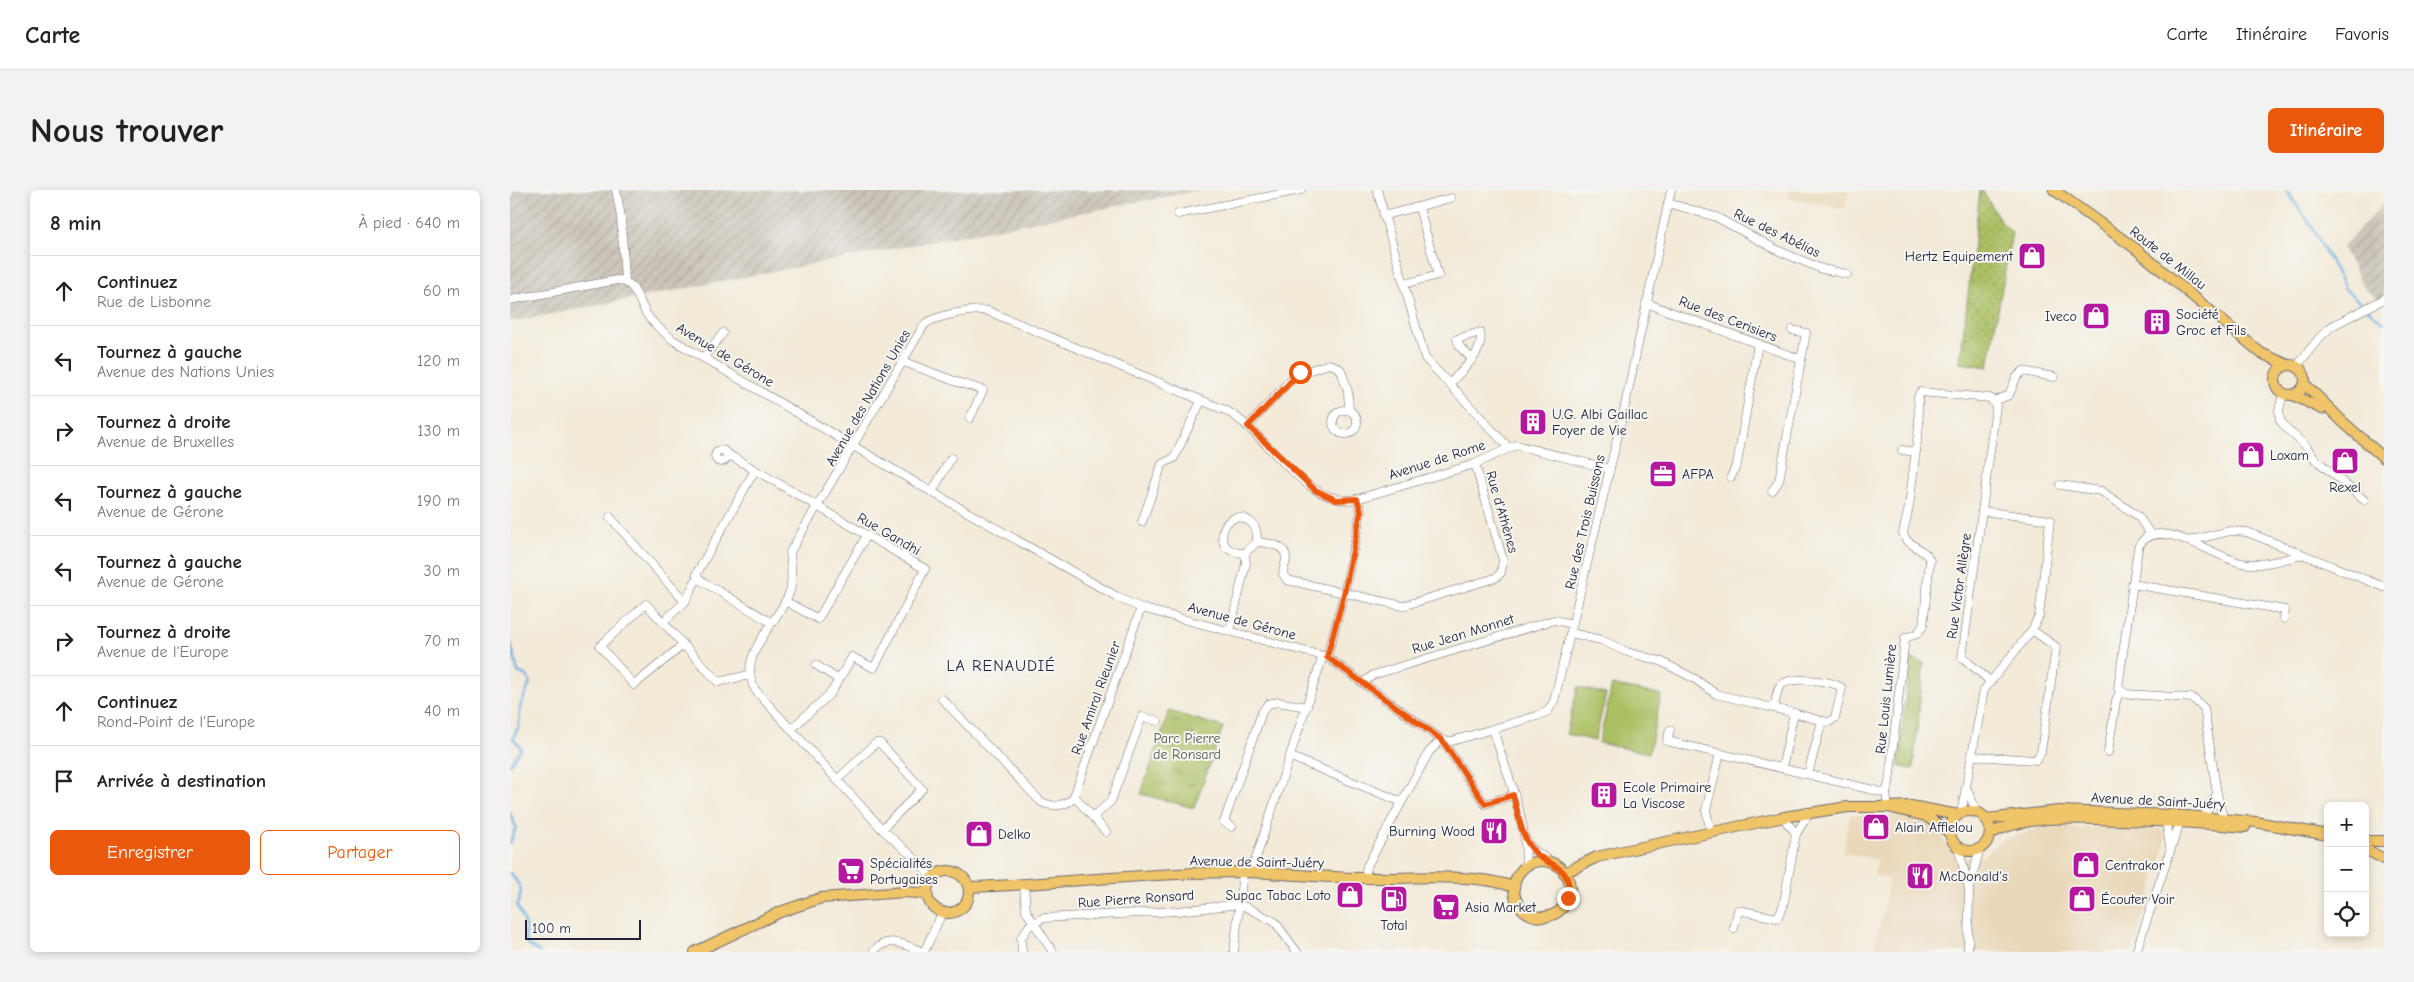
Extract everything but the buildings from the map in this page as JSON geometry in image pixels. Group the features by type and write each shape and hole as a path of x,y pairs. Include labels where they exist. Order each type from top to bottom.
{"main road":[{"name":"Route de Millau","path":"2054,190 2136,249 2261,353 2269,365 2274,380"},
{"name":"Route de Millau","path":"2261,353 2292,365"},
{"path":"2344,423 2311,402 2279,390 2274,380 2278,370 2292,365 2304,374 2305,384 2344,423 2384,458"},
{"path":"2288,394 2300,391 2305,384"},
{"path":"1564,873 1598,857 1806,812 1848,807 1911,806 1960,815 1977,813 1986,819 1990,834 1980,848 1970,851 1958,847 1950,834 1926,816 1888,807"},
{"name":"Avenue de Saint-Juéry","path":"1986,819 2059,811 2204,816 2324,833"},
{"path":"1950,834 1952,824 1960,815"},
{"name":"Avenue de Saint-Juéry","path":"1990,834 2015,824 2056,818 2166,821 2254,828 2324,840"},
{"path":"2369,841 2384,841"},
{"path":"2369,851 2384,859"},
{"path":"1533,862 1552,863 1564,873 1570,889 1564,906 1550,915 1542,917 1527,912 1517,901 1514,887 1518,874 1533,862"},
{"path":"950,870 962,876 969,887 969,895 963,908 949,913 942,912 932,906 926,894 931,878 943,871 950,870"},
{"name":"Avenue de Saint-Juéry","path":"969,887 1154,875 1247,873 1365,878 1489,880 1514,887"},
{"path":"695,952 780,912 821,898 906,892 926,894"}],"street":[{"path":"510,300 617,280 625,281 622,222 616,190"},
{"path":"1178,214 1301,190"},
{"path":"1377,190 1383,216 1426,358 1509,448"},
{"name":"Rue des Trois Buissons","path":"1493,729 1538,716 1548,711 1554,701 1610,469 1671,190"},
{"path":"1383,216 1451,198"},
{"name":"Rue des Abélias","path":"1668,203 1716,217 1779,251 1822,269 1847,274"},
{"path":"1404,284 1438,275 1434,253 1419,208"},
{"name":"Avenue de Gérone","path":"625,281 631,285 644,311 658,328 703,358 932,492 1121,599 1141,608 1325,656 1442,740 1485,804 1513,795"},
{"path":"2292,365 2328,330 2384,299"},
{"name":"Rue des Cerisiers","path":"1646,303 1800,359"},
{"name":"Avenue des Nations Unies","path":"749,675 749,666 790,590 790,552 818,508 924,325 930,320 985,310 1226,412 1248,426 1315,490 1336,500 1357,499"},
{"name":"Rue des Cerisiers","path":"1772,491 1779,481 1806,332 1792,330"},
{"path":"703,358 723,333"},
{"path":"1730,477 1737,464 1758,344"},
{"path":"1449,384 1472,359"},
{"path":"904,362 983,390 970,418"},
{"path":"1248,426 1295,375 1328,364 1336,366 1341,370 1348,392 1349,410"},
{"path":"1994,401 2009,395 2018,373 2023,371 2054,377"},
{"name":"Rue Louis Lumière","path":"1886,793 1889,783 1905,638 1917,634 1923,626 1931,564 1928,557 1906,540 1903,533 1909,507 1916,452 1919,425 1917,408 1920,392 1960,394 1990,398 1994,401"},
{"path":"2288,394 2279,410 2280,420 2306,446 2314,458 2364,500"},
{"path":"1142,522 1162,464 1174,458 1201,401"},
{"name":"Rue Victor Allègre","path":"1990,681 1962,657 1996,411 1994,401"},
{"name":"Avenue de Rome","path":"1357,499 1475,464 1516,445 1610,469"},
{"path":"1902,450 1916,452"},
{"name":"Rue Gandhi","path":"726,453 925,569 874,668 852,657 831,693 791,729"},
{"path":"932,492 951,458"},
{"name":"Rue d'Athènes","path":"1344,594 1402,606 1495,578 1501,573 1503,560 1475,464"},
{"path":"663,622 685,602 697,578 697,573 755,470"},
{"path":"2060,485 2101,491 2138,516 2151,536"},
{"path":"1234,952 1240,904 1247,873 1291,758 1344,594 1361,511 1357,499"},
{"path":"1960,815 1973,756 1981,699 1990,681 2032,630 2039,616 2050,520 1982,511"},
{"path":"610,517 685,602"},
{"path":"1257,542 1256,530 1248,520 1242,518 1230,521 1223,528 1222,540 1225,546 1232,552 1245,553 1257,542 1269,543 1284,551 1286,557 1283,574 1287,580 1344,594"},
{"path":"2188,541 2230,531 2247,532 2384,588"},
{"path":"2108,752 2116,701 2120,691 2118,685 2138,548 2144,539 2159,533 2188,541 2242,563 2268,563 2303,555"},
{"path":"785,601 818,619 867,535"},
{"path":"1230,631 1246,563 1245,553"},
{"path":"697,578 772,623"},
{"path":"2132,584 2285,610 2284,619"},
{"path":"683,645 634,685 600,646 646,604 718,682 749,675 756,691 882,829 920,864 931,878"},
{"name":"Rue Amiral Rieunier","path":"1074,796 1141,608"},
{"name":"Rue Jean Monnet","path":"1363,683 1373,675 1554,620 1573,624"},
{"path":"1973,756 2036,760 2042,752 2056,647 2032,630"},
{"path":"1571,633 1601,640 1627,652 1660,661 1694,679 1716,694 1822,721 1829,722 1836,718 1843,690 1838,685 1810,680 1783,684 1779,689 1774,708"},
{"path":"816,665 839,680"},
{"path":"2120,691 2126,694 2192,698 2204,708 2217,794 2223,818"},
{"path":"942,699 1041,802 1052,807 1065,805 1074,796 1106,832"},
{"path":"1232,827 1224,822 1262,712 1268,704 1278,702 1307,707"},
{"path":"1782,768 1794,713"},
{"path":"1093,817 1111,801 1142,717 1158,721"},
{"path":"1808,774 1822,721"},
{"path":"1365,878 1367,866 1429,752 1442,740 1452,742 1493,729 1523,830 1530,847 1552,863"},
{"path":"1670,730 1667,741 1886,793 1888,807"},
{"path":"837,780 880,742 922,789 882,829"},
{"path":"1710,832 1706,810 1720,754"},
{"path":"1291,758 1402,802"},
{"path":"1967,789 1977,813"},
{"path":"2204,816 2217,794"},
{"path":"1734,928 1738,910 1778,918 1783,907 1796,834 1806,818 1806,812"},
{"path":"1784,817 1786,823 1792,827 1796,834"},
{"path":"2166,821 2170,848"},
{"path":"2136,952 2180,822"},
{"path":"1523,830 1526,854 1525,867"},
{"path":"1958,847 1969,889"},
{"path":"1968,952 1969,889 1980,848"},
{"path":"1024,884 1026,911 1053,952"},
{"path":"1240,904 1275,922 1297,952"},
{"name":"Rue Pierre Ronsard","path":"1034,924 1043,918 1178,910 1240,904"},
{"path":"873,952 879,945 890,940 924,952 942,912"},
{"path":"1022,952 1021,938 1029,926 1034,924"}],"shaded area":[{"path":"510,190 1200,190 510,322"},
{"path":"1790,190 1849,190 1845,209 1788,198"},
{"path":"2384,204 2384,304 2365,289 2342,247"},
{"path":"1850,815 1900,815 1929,824 1942,834 1945,843 1957,859 1982,857 2002,840 2040,828 2158,828 2163,831 2165,847 2132,952 1873,952 1883,913 1889,878 1874,875 1878,860 1843,853"}],"green space":[{"path":"1980,190 1982,190 2002,223 2012,232 1988,367 1960,363"},
{"path":"1910,658 1924,663 1913,769 1898,766"},
{"path":"1612,685 1661,695 1649,753 1599,743"},
{"path":"1578,687 1606,694 1595,741 1566,734"},
{"name":"Parc Pierre de Ronsard","path":"1169,711 1223,727 1194,808 1141,794"}],"waterway":[{"path":"2286,190 2311,225 2346,290 2384,323"},
{"path":"510,640 518,672 527,676 530,683 520,707 519,726 513,738 521,748 510,764"},
{"path":"510,813 516,827 510,843"},
{"path":"510,873 521,891 517,906 523,918 526,942 540,952"}],"place":[{"name":"Hertz Equipement","path":"2032,256"},
{"name":"Iveco","path":"2096,316"},
{"name":"Société Groc et Fils","path":"2157,322"},
{"name":"U.G. Albi Gaillac Foyer de Vie","path":"1533,422"},
{"name":"Loxam","path":"2251,455"},
{"name":"Rexel","path":"2345,461"},
{"name":"AFPA","path":"1663,474"},
{"name":"Ecole Primaire La Viscose","path":"1604,795"},
{"name":"Alain Afflelou","path":"1876,827"},
{"name":"Burning Wood","path":"1494,831"},
{"name":"Delko","path":"979,834"},
{"name":"Centrakor","path":"2086,865"},
{"name":"Spécialités Portugaises","path":"851,871"},
{"name":"McDonald's","path":"1920,876"},
{"name":"Supac Tabac Loto","path":"1350,895"},
{"name":"Total","path":"1394,899"},
{"name":"Écouter Voir","path":"2082,899"},
{"name":"Asia Market","path":"1446,907"}],"district":[{"name":"LA RENAUDIÉ","path":"1001,666"}],"route":[{"path":"1300,372 1295,375 1248,426 1315,490 1324,496 1336,500 1357,499 1360,505 1361,511 1344,594 1327,657 1442,740 1485,804 1513,795 1530,847 1564,873 1570,889 1568,898"}]}
